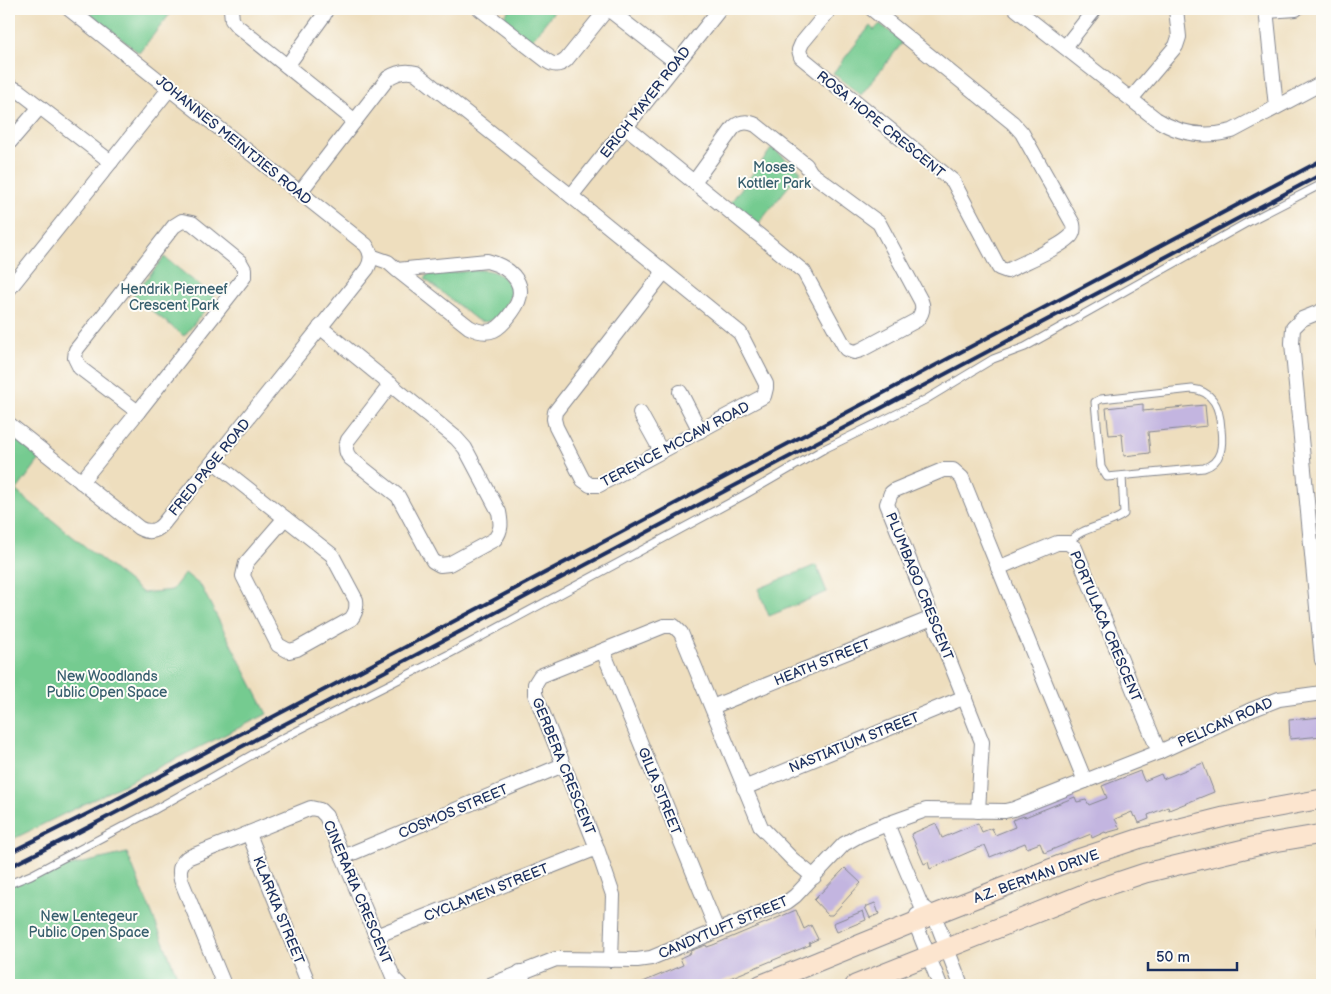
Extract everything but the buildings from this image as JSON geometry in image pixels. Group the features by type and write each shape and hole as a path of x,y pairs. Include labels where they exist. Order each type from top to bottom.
{"main road":[{"name":"A.Z. BERMAN DRIVE","path":"760,985 923,914 1141,838 1224,817 1322,800"},
{"path":"856,985 1091,891 1145,873 1270,843 1322,834"}],"street":[{"name":"JOHANNES MEINTJIES ROAD","path":"69,9 366,245 371,256 388,262 397,270 469,327 481,332 494,330 504,324 520,300 520,289 513,275 500,265 487,261 397,270"},
{"path":"231,9 230,15 234,23 355,121"},
{"path":"287,66 324,15 326,9"},
{"path":"480,9 547,61 554,64 562,63 566,60 608,9 677,63"},
{"name":"ERICH MAYER ROAD","path":"571,196 720,9"},
{"name":"ROSA HOPE CRESCENT","path":"830,9 800,47 801,57 953,181 999,268 1007,271 1048,251 1071,235 1074,230 1073,224 1022,133 1013,123 872,9"},
{"path":"1016,9 1156,118 1175,129 1204,135 1217,135 1232,131 1316,86"},
{"path":"1065,47 1096,9"},
{"path":"1131,99 1176,46 1178,36 1176,9"},
{"path":"1276,107 1267,10 1296,9"},
{"name":"TERENCE MCCAW ROAD","path":"300,192 388,78 399,72 416,73 571,196 740,333 766,384 765,393 761,398 599,485 590,485 583,480 556,427 554,419 557,409 664,272"},
{"path":"9,86 19,91 111,162"},
{"path":"9,289 170,88"},
{"path":"9,144 40,107"},
{"path":"626,127 804,272 846,349 854,352 861,350 917,320 920,316 923,308 921,301 879,223 811,173 806,165 756,125 743,122 734,127 694,182"},
{"path":"81,482 138,412 244,277 244,269 240,262 188,221 182,221 174,226 76,350 75,358 80,368 138,412"},
{"name":"FRED PAGE ROAD","path":"9,424 139,528 152,531 163,524 214,462 367,268 371,256"},
{"path":"1322,311 1302,319 1293,328 1292,343 1316,523 1322,660"},
{"path":"320,327 392,384 460,442 499,512 500,532 495,539 449,564 440,564 433,561 398,496 346,453 348,440 392,384"},
{"path":"680,392 700,430"},
{"path":"640,413 661,452"},
{"path":"214,462 332,555 356,600 356,610 351,620 297,649 289,651 278,645 243,576 246,563 285,518"},
{"name":"PLUMBAGO CRESCENT","path":"978,811 982,742 887,504 891,493 895,490 943,470 948,469 958,473 962,478 1085,782"},
{"name":"PORTULACA CRESCENT","path":"998,568 1058,543 1068,543 1075,548 1159,752"},
{"name":"HEATH STREET","path":"712,707 932,618"},
{"name":"GERBERA CRESCENT","path":"611,960 613,895 597,848 535,694 534,684 540,676 664,626 674,626 681,633 761,827 793,860 814,876"},
{"name":"GILIA STREET","path":"604,651 717,930"},
{"name":"PELICAN ROAD","path":"1159,752 1279,699 1322,693"},
{"name":"NASTIATIUM STREET","path":"744,788 965,697"},
{"name":"CANDYTUFT STREET","path":"490,985 523,979 556,959 637,960 651,958 787,902 796,896 850,840 887,824 926,810 1005,811 1014,809 1159,752"},
{"name":"COSMOS STREET","path":"343,857 563,766"},
{"name":"CINERARIA CRESCENT","path":"224,985 179,872 180,865 187,858 311,808 320,810 326,816 394,979 400,985"},
{"path":"887,824 923,914 947,948 961,985"},
{"name":"KLARKIA STREET","path":"249,834 309,985"},
{"path":"1270,843 1322,842"},
{"name":"CYCLAMEN STREET","path":"376,936 597,848"},
{"path":"923,914 929,956 940,985"}],"lane":[{"path":"9,884 31,875 154,810 273,743 433,662 626,559 824,449 925,400 993,359 1024,346 1250,221 1322,184"},
{"path":"1192,390 1198,390 1212,398 1217,405 1220,415 1222,438 1220,454 1212,465 1204,468 1122,476 1107,477 1102,472 1094,406 1097,400 1192,390"},
{"path":"1068,543 1075,536 1124,514 1122,476"},
{"path":"1322,907 1322,934"}],"green space":[{"path":"85,9 174,9 139,53"},
{"path":"510,9 556,9 530,42 502,19"},
{"path":"880,24 903,42 861,95 833,73 870,26 874,30"},
{"name":"Moses Kottler Park","path":"772,148 801,171 758,224 731,202"},
{"name":"Hendrik Pierneef Crescent Park","path":"164,257 215,298 184,336 133,296"},
{"path":"479,270 498,274 509,284 511,292 509,300 498,315 492,320 485,322 477,320 425,279 427,275"},
{"name":"New Woodlands Public Open Space","path":"9,434 40,459 16,491 143,593 172,590 185,573 201,586 267,714 9,841"},
{"path":"816,565 827,592 769,616 758,589"},
{"name":"New Lentegeur Public Open Space","path":"127,853 181,985 9,985 9,884 31,875"}],"railway":[{"path":"9,853 113,801 362,670 1322,160"},
{"path":"9,867 365,682 1322,174"}]}
